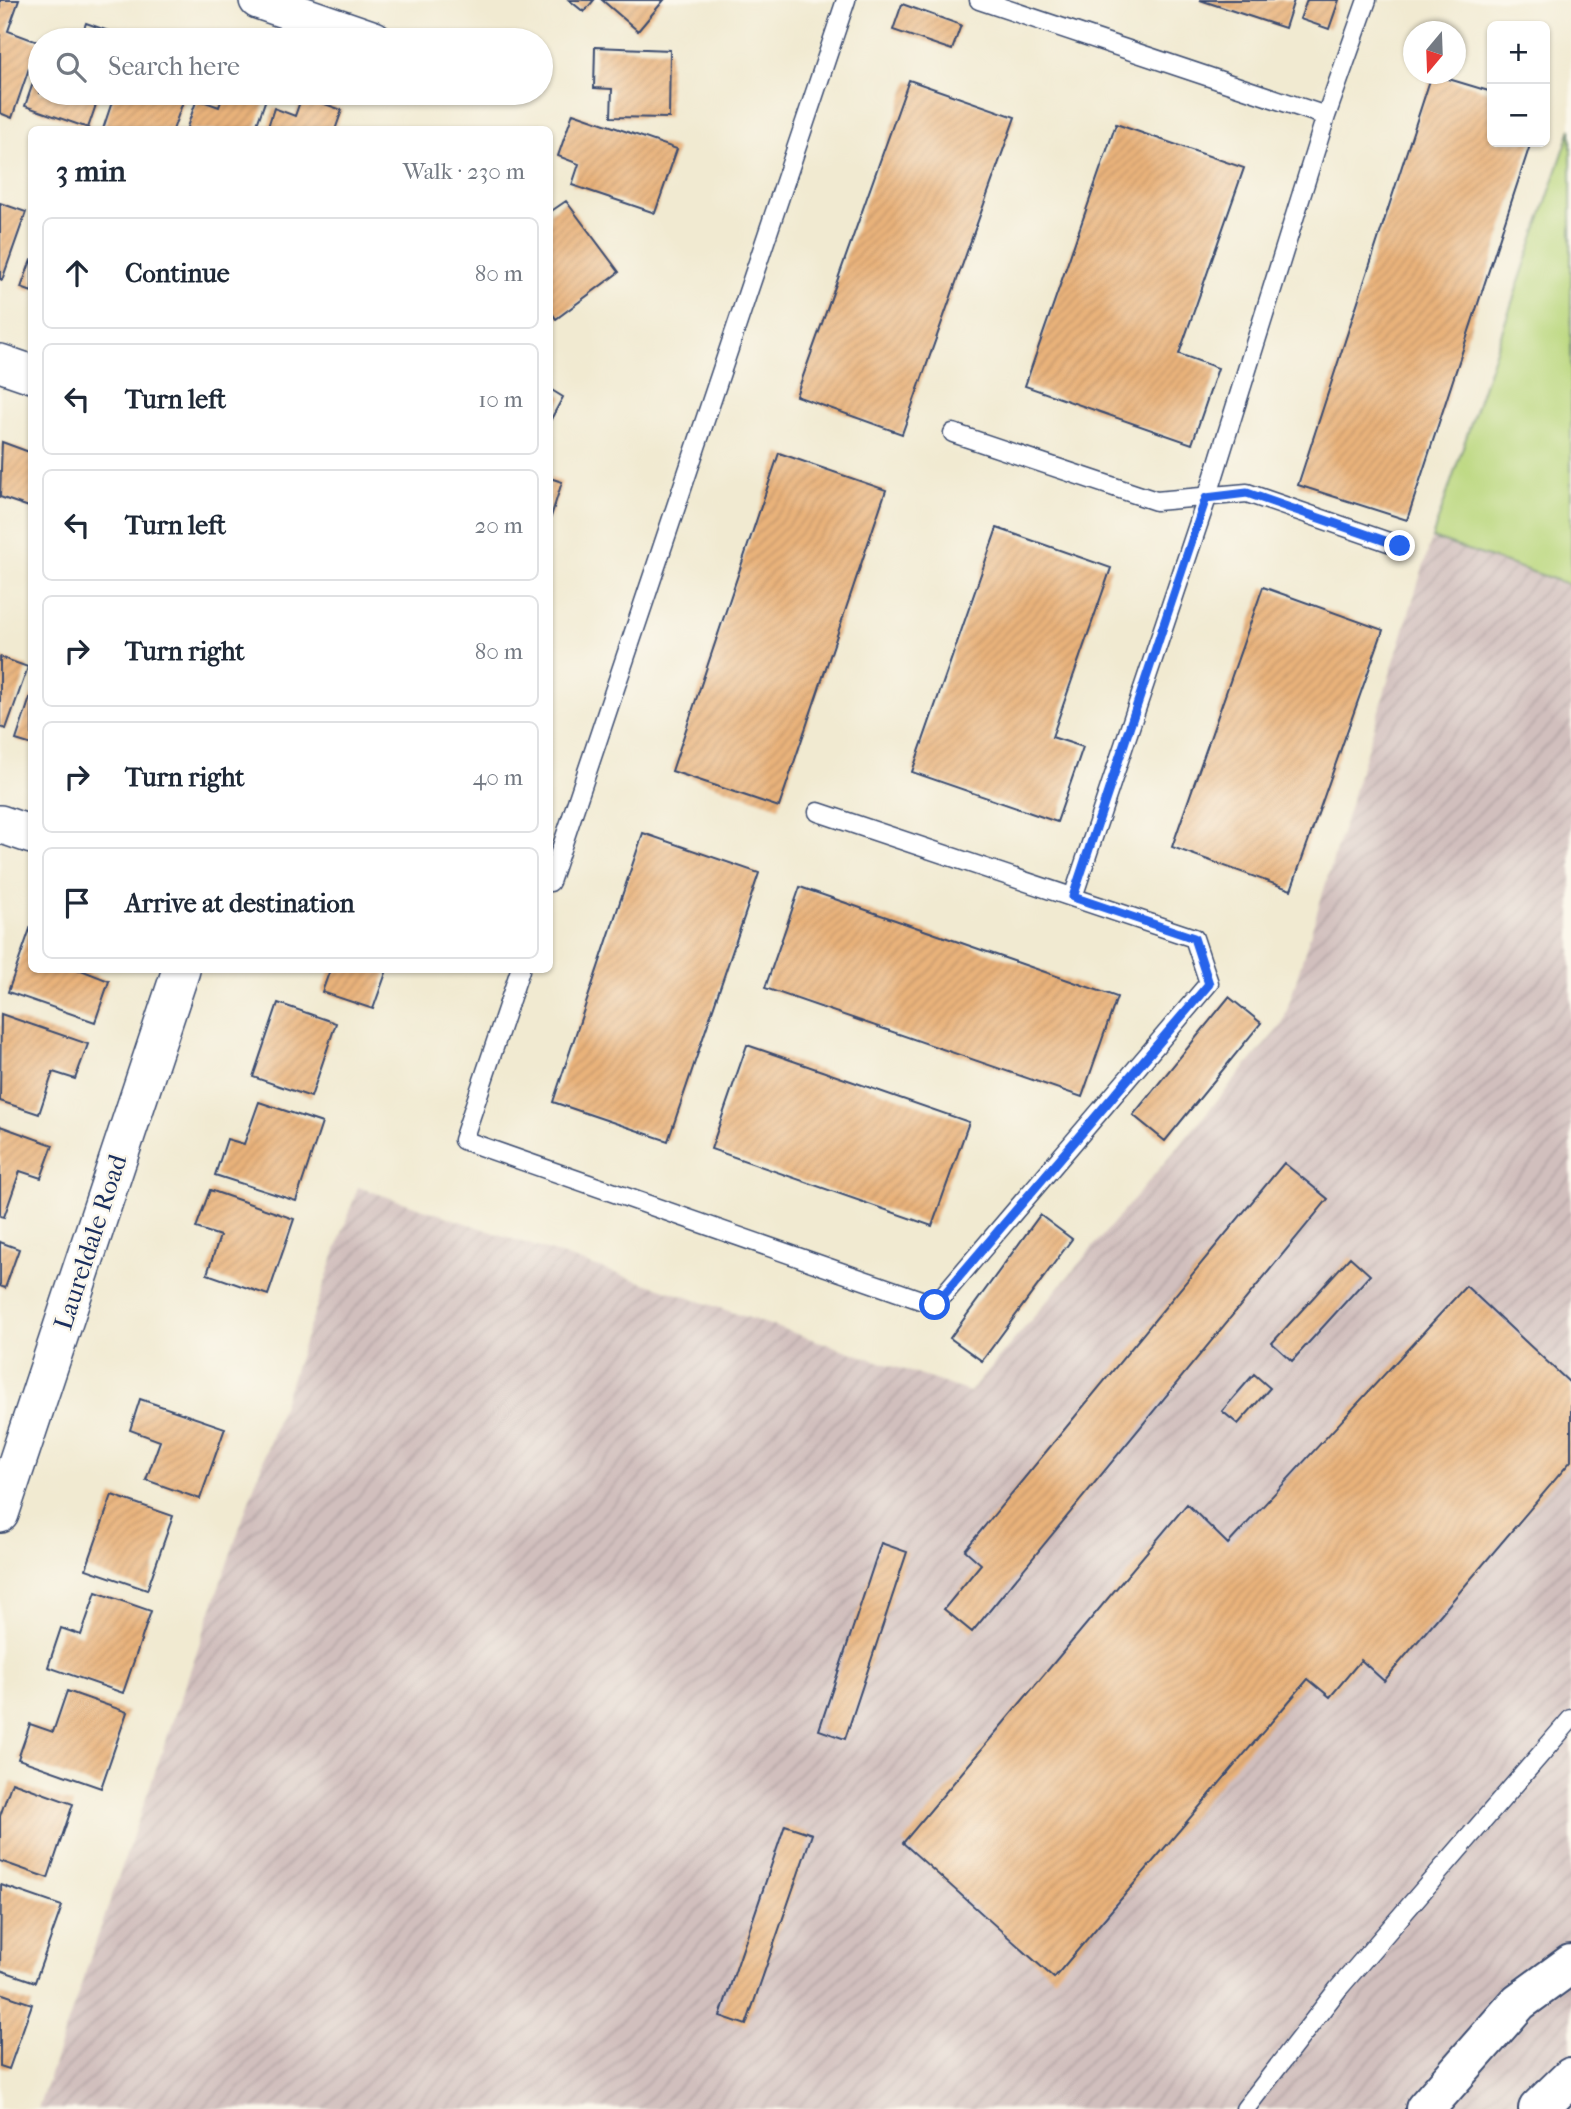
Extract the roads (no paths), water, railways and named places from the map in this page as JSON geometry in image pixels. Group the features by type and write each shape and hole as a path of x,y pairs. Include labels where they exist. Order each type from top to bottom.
{"street":[{"path":"258,0 339,28"},
{"path":"0,363 28,373"},
{"path":"0,824 28,834"},
{"name":"Laureldale Road","path":"0,1514 180,973"},
{"path":"1425,2109 1519,2002 1571,1964"},
{"path":"1538,2109 1571,2077"}],"lane":[{"path":"553,873 846,0"},
{"path":"979,0 1326,116"},
{"path":"1073,897 1206,498 1326,116 1367,0"},
{"path":"953,433 1156,501 1247,493 1400,546"},
{"path":"519,973 463,1140 935,1305 1209,984 1194,938 818,812"},
{"path":"1245,2109 1338,1989 1571,1719"}]}
